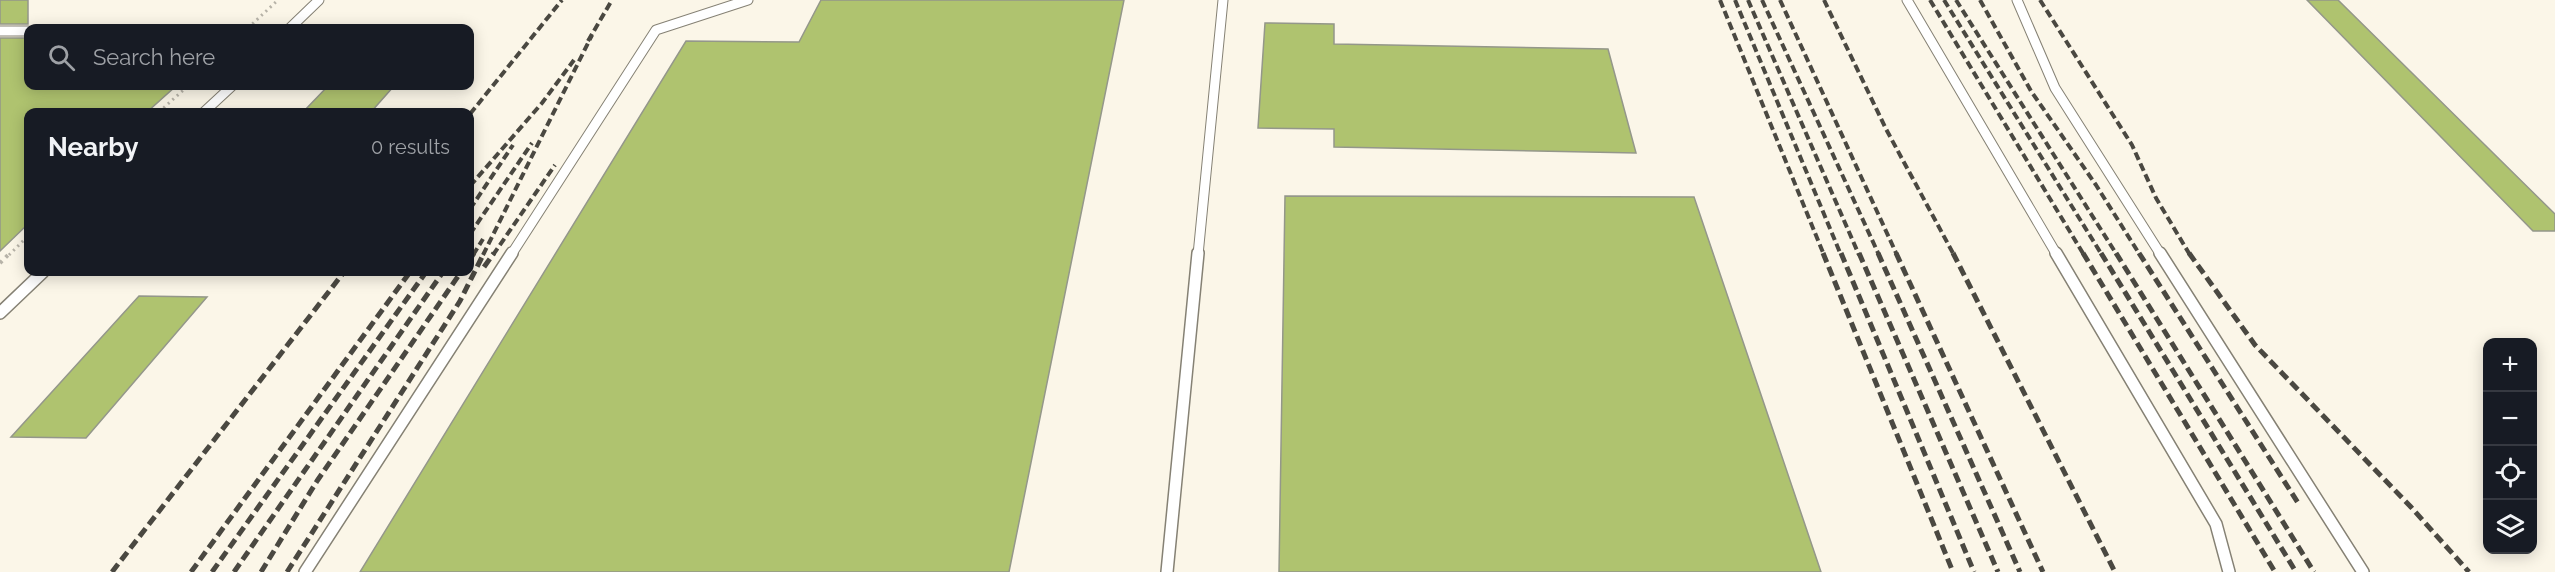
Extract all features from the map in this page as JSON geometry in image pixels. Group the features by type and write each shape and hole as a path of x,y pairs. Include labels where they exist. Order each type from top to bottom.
{"lane":[{"path":"294,24 319,0"},
{"path":"305,572 657,30 748,0"},
{"path":"1167,572 1223,0"},
{"path":"1907,0 2216,524 2229,572"},
{"path":"2016,0 2055,88 2362,572"},
{"path":"0,31 24,32"},
{"path":"208,108 228,90"},
{"path":"0,314 39,276"}],"path":[{"path":"252,24 278,0"},
{"path":"163,108 184,90"},
{"path":"0,263 24,240"}],"building":[{"path":"0,0 28,0 28,24 0,24"},
{"path":"821,0 1124,0 1009,572 360,572 686,41 799,42"},
{"path":"2307,0 2338,0 2555,214 2555,231 2533,231"},
{"path":"1265,23 1334,24 1334,44 1608,49 1636,153 1334,147 1334,129 1258,128"},
{"path":"0,38 24,38 24,90 172,90 151,108 24,108 24,228 0,251"},
{"path":"324,90 390,90 375,108 307,108"},
{"path":"1285,196 1694,197 1821,572 1279,572"},
{"path":"139,296 207,297 86,438 11,437"}],"railway":[{"path":"474,109 562,0"},
{"path":"588,41 612,0"},
{"path":"1720,0 1824,255"},
{"path":"1735,0 1841,255"},
{"path":"1748,0 1859,255"},
{"path":"1762,0 1879,255"},
{"path":"1780,0 1897,255"},
{"path":"1824,0 1886,129 1954,255"},
{"path":"1930,0 2084,255"},
{"path":"1944,0 2102,255"},
{"path":"1956,0 2117,255"},
{"path":"1980,0 2031,91 2096,185 2140,255"},
{"path":"2040,0 2132,145 2156,198 2190,255"},
{"path":"483,255 592,35"},
{"path":"474,181 542,103 574,60"},
{"path":"474,228 532,143"},
{"path":"474,203 513,145"},
{"path":"493,255 555,165"},
{"path":"474,253 483,239"},
{"path":"484,267 494,253"},
{"path":"1823,253 1953,572"},
{"path":"1841,253 1974,572"},
{"path":"1859,253 1998,572"},
{"path":"1878,253 2020,572"},
{"path":"1896,253 2043,572"},
{"path":"1953,253 2115,572"},
{"path":"2083,253 2275,572"},
{"path":"2101,253 2296,572"},
{"path":"2116,253 2314,572"},
{"path":"2139,253 2300,506"},
{"path":"2189,253 2255,345 2410,506 2469,572"},
{"path":"474,273 483,255"},
{"path":"112,572 341,276"},
{"path":"191,572 407,276"},
{"path":"212,572 423,276"},
{"path":"234,572 440,276"},
{"path":"261,572 317,481 458,276"},
{"path":"287,572 460,301 472,276"}]}
